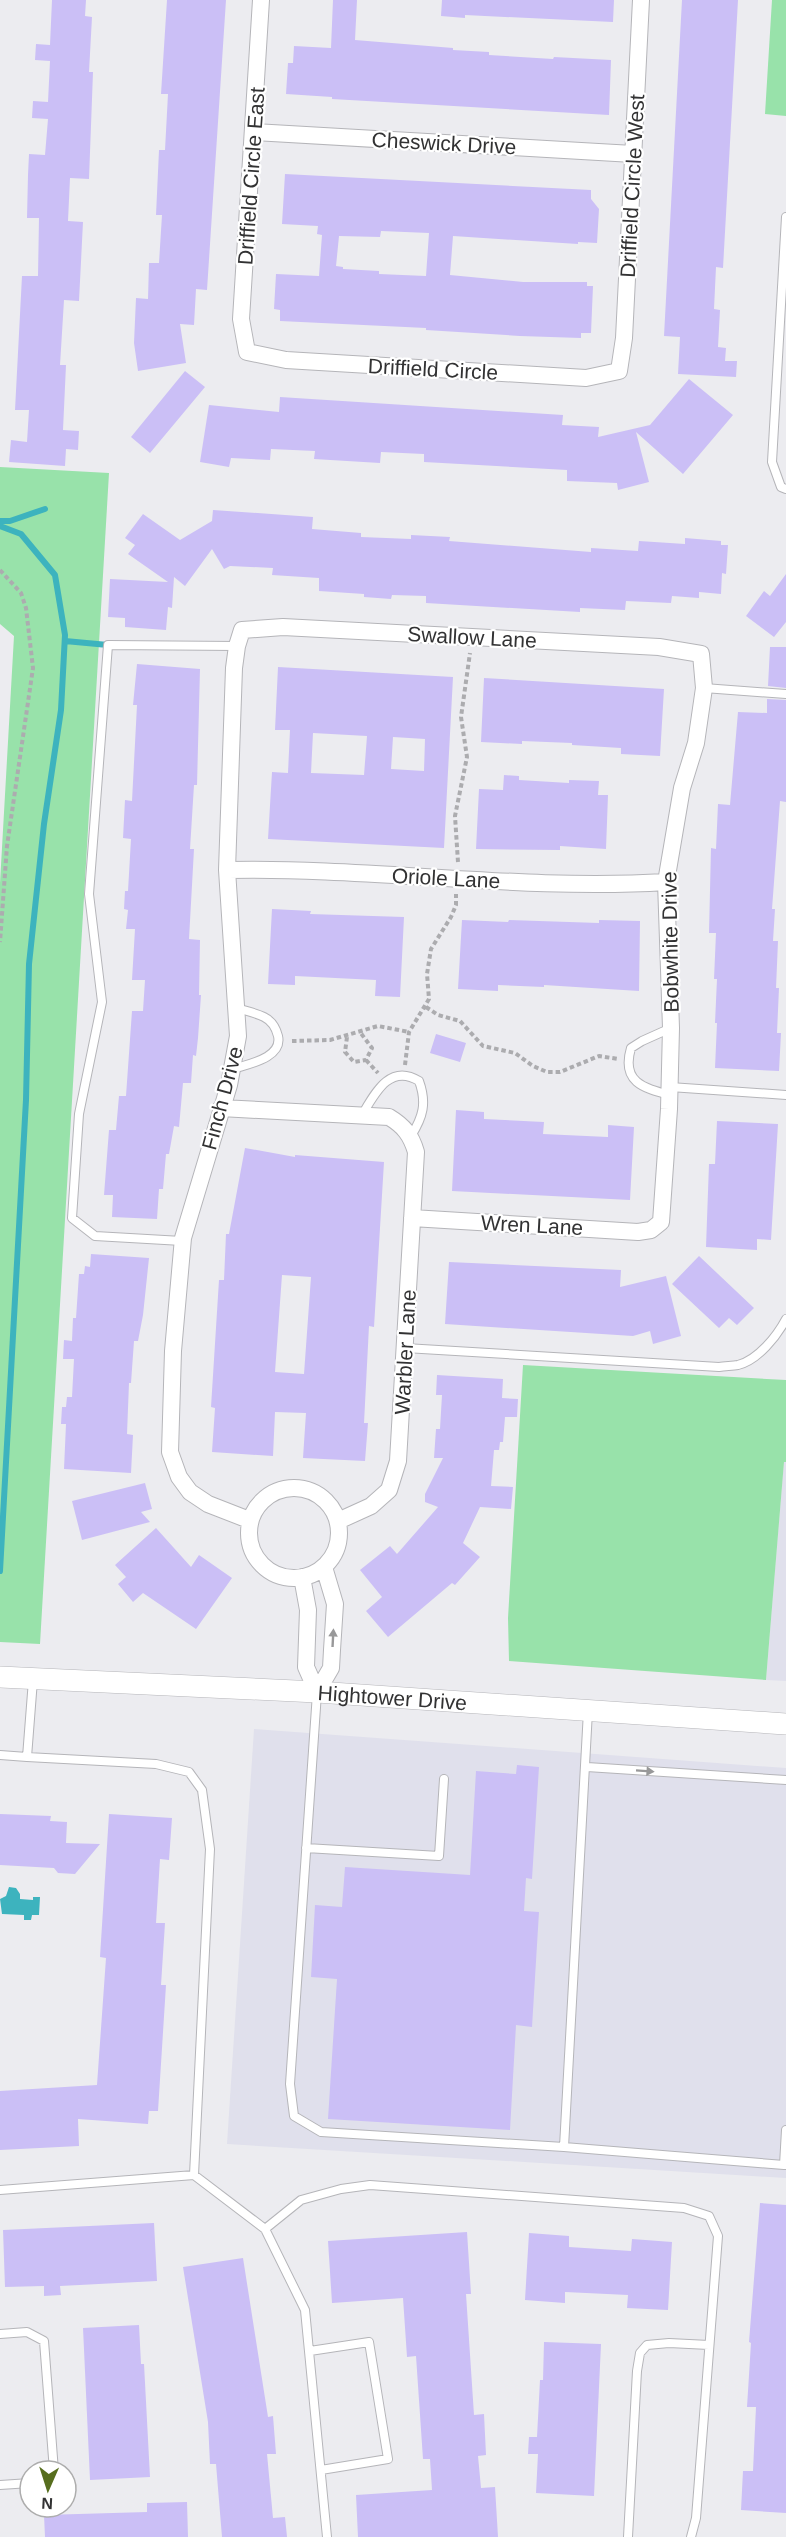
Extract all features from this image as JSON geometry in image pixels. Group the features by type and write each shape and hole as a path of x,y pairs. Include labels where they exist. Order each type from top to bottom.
{"street":[{"name":"Driffield Circle East","path":"247,352 241,319 261,0"},
{"name":"Driffield Circle West","path":"619,371 624,338 641,0"},
{"name":"Cheswick Drive","path":"254,132 633,154"},
{"name":"Driffield Circle","path":"247,352 286,360 586,378 619,371"},
{"name":"Swallow Lane","path":"242,630 283,627 659,647 701,654"},
{"name":"Finch Drive","path":"242,630 237,646 227,870 238,1036 232,1069 182,1241 173,1351 170,1452 179,1477 189,1491 208,1504 249,1520"},
{"name":"Bobwhite Drive","path":"651,1230 661,1222 670,1091 671,1028 666,882 682,788 696,743 705,688 701,654"},
{"name":"Oriole Lane","path":"227,870 287,870 513,882 666,882"},
{"path":"221,1108 389,1117 399,1123 413,1144"},
{"name":"Warbler Lane","path":"338,1521 371,1506 388,1491 398,1461 412,1218 413,1144"},
{"name":"Wren Lane","path":"412,1218 638,1232 651,1230"},
{"path":"285,1488 302,1488 318,1494 331,1505 338,1521 339,1537 334,1553 324,1567 302,1577 290,1578 274,1574 261,1564 252,1551 248,1536 249,1520 257,1505 270,1494 285,1488"},
{"path":"317,1692 331,1668 334,1604 324,1567"},
{"path":"302,1577 308,1610 306,1667 317,1692"},
{"name":"Hightower Drive","path":"0,1677 317,1692 786,1724"}],"lane":[{"path":"786,217 772,462 780,487 786,489"},
{"path":"182,1241 95,1236 72,1218 79,1114 102,1002 89,894 108,645 237,646"},
{"path":"705,688 786,694"},
{"path":"232,1069 258,1061 272,1053 278,1048 279,1042 273,1024 264,1017 237,1008"},
{"path":"671,1028 631,1048 628,1059 631,1076 640,1086 670,1091 786,1095"},
{"path":"362,1115 376,1090 387,1081 401,1074 411,1076 419,1081 424,1104 422,1119 413,1144"},
{"path":"405,1348 719,1367 740,1365 760,1352 780,1330 786,1319"},
{"path":"27,1757 33,1678"},
{"path":"317,1692 290,2084 294,2116 321,2132 564,2147 785,2165 786,2130"},
{"path":"564,2147 588,1711"},
{"path":"0,1755 156,1764 189,1772 202,1790 210,1849 194,2175"},
{"path":"586,1767 786,1780"},
{"path":"306,1848 439,1856 444,1779"},
{"path":"0,2190 194,2175 265,2229 305,2310 327,2537"},
{"path":"265,2229 301,2200 341,2189 370,2185 684,2208 709,2216 718,2236 696,2518 691,2537"},
{"path":"0,2334 27,2332 44,2341 53,2459"},
{"path":"310,2351 369,2342 388,2459 321,2470"},
{"path":"628,2537 637,2371 640,2353 647,2345 669,2343 709,2345"},
{"path":"0,2485 18,2484"}],"path":[{"path":"0,570 21,593 26,608 33,668 7,846 0,942"},
{"path":"426,1007 438,1015 460,1021 483,1046 515,1053 533,1066 547,1072 560,1072 599,1056 628,1059"},
{"path":"279,1042 318,1041 348,1036 378,1026 409,1032"},
{"path":"348,1036 345,1052 354,1062 360,1063 366,1060 372,1048 360,1032"}],"shaded area":[{"path":"784,1461 786,1462 786,1681 766,1680"},
{"path":"254,1729 786,1768 786,2178 227,2144"}],"green space":[{"path":"772,0 786,0 786,116 765,114"},
{"path":"0,467 109,473 40,1644 0,1642 0,883 14,636 0,624"},
{"path":"523,1365 786,1380 786,1462 784,1462 766,1680 509,1661 508,1618"}],"water":[{"path":"9,1887 16,1888 20,1899 33,1900 33,1897 40,1897 39,1915 32,1915 31,1920 24,1920 24,1915 2,1914 0,1899 6,1896"}],"building":[{"path":"52,0 86,0 85,16 92,17 89,72 93,72 89,179 70,178 68,221 83,222 79,301 64,300 60,365 66,365 63,430 79,431 78,450 66,449 65,466 9,462 11,440 27,442 29,410 15,410 22,276 38,276 39,218 27,218 29,154 45,155 48,119 32,118 33,101 48,102 50,61 35,60 36,44 50,45"},
{"path":"167,0 226,0 207,290 196,289 194,325 180,324 186,363 138,371 134,343 136,298 148,299 149,263 159,263 162,215 156,215 159,150 165,150 168,94 161,94"},
{"path":"333,0 357,0 355,40 489,52 489,55 611,60 609,115 332,99 332,97 286,94 288,63 293,63 294,46 331,48"},
{"path":"442,0 614,0 613,22 465,15 465,18 441,16"},
{"path":"682,0 738,0 723,268 716,267 714,309 720,310 718,347 726,348 725,361 737,361 736,377 678,374 680,337 664,336"},
{"path":"285,174 591,190 591,199 599,209 597,243 578,242 578,244 453,236 450,275 523,282 587,282 587,286 593,286 591,333 581,333 581,338 520,336 426,330 426,328 280,321 280,310 274,309 276,274 319,276 322,235 317,234 318,226 282,224","holes":["381,231 429,233 426,276 379,274 379,271 343,269 343,267 336,266 339,236 380,237"]},
{"path":"185,371 205,387 150,453 131,437"},
{"path":"689,379 733,415 683,474 636,432 649,482 618,490 617,483 567,481 567,470 424,462 424,454 381,452 380,463 314,459 315,451 271,449 270,460 231,458 229,467 200,462 209,405 279,412 280,397 563,415 562,425 599,427 598,437 650,425"},
{"path":"213,510 313,517 312,529 361,533 361,537 411,539 411,535 450,537 449,541 591,552 591,548 638,551 639,541 685,544 685,538 721,541 721,545 728,545 726,574 722,573 721,594 699,592 699,598 672,596 671,603 626,601 625,610 580,608 580,612 426,603 426,596 392,595 391,599 364,597 364,594 319,591 319,578 272,575 273,568 230,566 224,569 212,549 185,586 174,577 172,608 168,607 166,630 125,627 125,618 108,617 110,579 168,582 128,554 135,545 125,538 143,514 180,540 212,521"},
{"path":"786,574 786,622 774,637 746,616 764,591 770,596"},
{"path":"770,647 786,647 786,688 768,686"},
{"path":"137,664 200,669 197,785 194,785 190,849 194,849 189,939 200,940 199,995 201,995 198,1038 196,1056 193,1055 191,1083 183,1083 179,1127 174,1126 169,1154 166,1154 163,1189 159,1189 157,1219 112,1217 113,1195 104,1195 109,1130 116,1130 119,1096 126,1096 132,1011 143,1011 145,980 132,980 135,929 126,929 128,910 124,909 125,891 128,891 131,839 123,838 125,800 132,801 137,705 133,705"},
{"path":"278,667 453,677 444,848 268,839 272,772 288,773 290,730 275,730","holes":["313,733 367,736 364,775 311,773","393,737 425,739 424,771 391,769"]},
{"path":"484,678 664,689 660,756 621,754 621,748 572,745 572,743 481,742"},
{"path":"767,699 786,700 786,802 780,801 772,909 775,909 773,941 778,941 776,988 779,988 777,1033 781,1033 779,1071 715,1068 717,979 714,979 716,933 709,933 711,848 716,849 718,804 730,805 738,712 767,713"},
{"path":"504,775 519,776 519,780 569,783 569,780 599,781 598,795 608,795 606,849 560,846 560,850 476,849 479,789 503,790"},
{"path":"272,909 311,911 310,914 404,917 400,997 375,996 376,980 295,976 295,985 268,984"},
{"path":"462,920 599,923 599,920 640,921 639,991 544,985 544,987 498,985 498,991 458,989"},
{"path":"436,1034 466,1043 460,1062 430,1053"},
{"path":"456,1110 484,1112 484,1119 544,1122 543,1134 608,1137 608,1125 634,1127 630,1200 452,1191"},
{"path":"717,1121 778,1124 771,1240 757,1239 757,1250 706,1247 709,1164 715,1164"},
{"path":"245,1148 295,1157 295,1155 384,1162 374,1327 369,1326 364,1423 368,1423 365,1461 303,1458 306,1413 275,1412 273,1456 212,1452 215,1408 211,1407 219,1280 224,1280 226,1234 229,1234","holes":["282,1275 311,1277 304,1374 275,1372"]},
{"path":"91,1254 149,1258 143,1315 138,1341 134,1341 131,1383 129,1383 127,1434 133,1435 131,1473 64,1469 66,1424 61,1424 62,1407 66,1407 67,1397 72,1397 74,1359 63,1359 64,1340 72,1341 79,1274 84,1274 85,1266 90,1267"},
{"path":"699,1256 754,1308 737,1325 729,1318 719,1328 672,1284"},
{"path":"449,1262 621,1270 620,1287 666,1276 681,1336 653,1344 650,1331 633,1336 445,1324"},
{"path":"437,1375 503,1379 502,1398 518,1399 517,1417 505,1417 503,1442 500,1442 499,1450 494,1450 491,1486 513,1487 511,1509 480,1507 463,1543 480,1557 455,1585 452,1583 388,1637 366,1611 382,1597 360,1570 390,1546 397,1554 438,1507 425,1502 425,1494 443,1458 434,1458 436,1429 440,1429 442,1395 436,1395"},
{"path":"145,1483 152,1509 141,1512 150,1522 82,1540 72,1501"},
{"path":"156,1528 191,1567 199,1555 232,1578 196,1629 143,1593 133,1602 118,1584 126,1577 115,1565"},
{"path":"517,1765 539,1767 532,1879 526,1878 524,1911 539,1912 532,2027 516,2025 510,2130 328,2119 337,1979 311,1977 315,1905 342,1907 345,1867 470,1875 476,1771 516,1774"},
{"path":"0,1814 51,1816 50,1821 67,1822 66,1843 100,1844 75,1874 58,1873 54,1868 0,1865"},
{"path":"109,1814 172,1818 169,1860 160,1859 156,1923 165,1923 161,1985 166,1985 158,2111 149,2111 148,2124 78,2119 79,2146 0,2150 0,2091 97,2085 106,1958 100,1957"},
{"path":"760,2203 786,2205 786,2513 741,2510 743,2471 753,2471 756,2407 747,2407 751,2343 749,2342"},
{"path":"154,2223 157,2281 60,2286 61,2295 44,2296 44,2286 5,2287 3,2230"},
{"path":"467,2232 471,2294 466,2294 474,2415 484,2414 486,2455 478,2456 481,2488 495,2487 498,2537 358,2537 356,2495 432,2490 430,2459 423,2459 416,2356 407,2357 403,2298 332,2303 328,2241"},
{"path":"529,2233 569,2236 569,2247 631,2251 632,2239 672,2242 668,2310 627,2308 628,2295 565,2292 565,2303 525,2300"},
{"path":"243,2258 268,2417 273,2416 276,2454 267,2454 273,2518 285,2517 287,2537 222,2537 216,2464 210,2464 208,2422 183,2267"},
{"path":"139,2325 141,2364 144,2364 150,2477 90,2480 83,2328"},
{"path":"544,2342 601,2344 594,2496 536,2493 538,2454 528,2454 529,2437 537,2437"},
{"path":"187,2502 188,2537 45,2537 44,2519 78,2519 78,2514 147,2512 147,2503"}],"waterway":[{"path":"0,521 10,521 45,509"},
{"path":"0,526 21,534 55,575 65,635 61,710 44,824 29,964 26,1100 0,1571"},
{"path":"65,641 108,645"}]}
